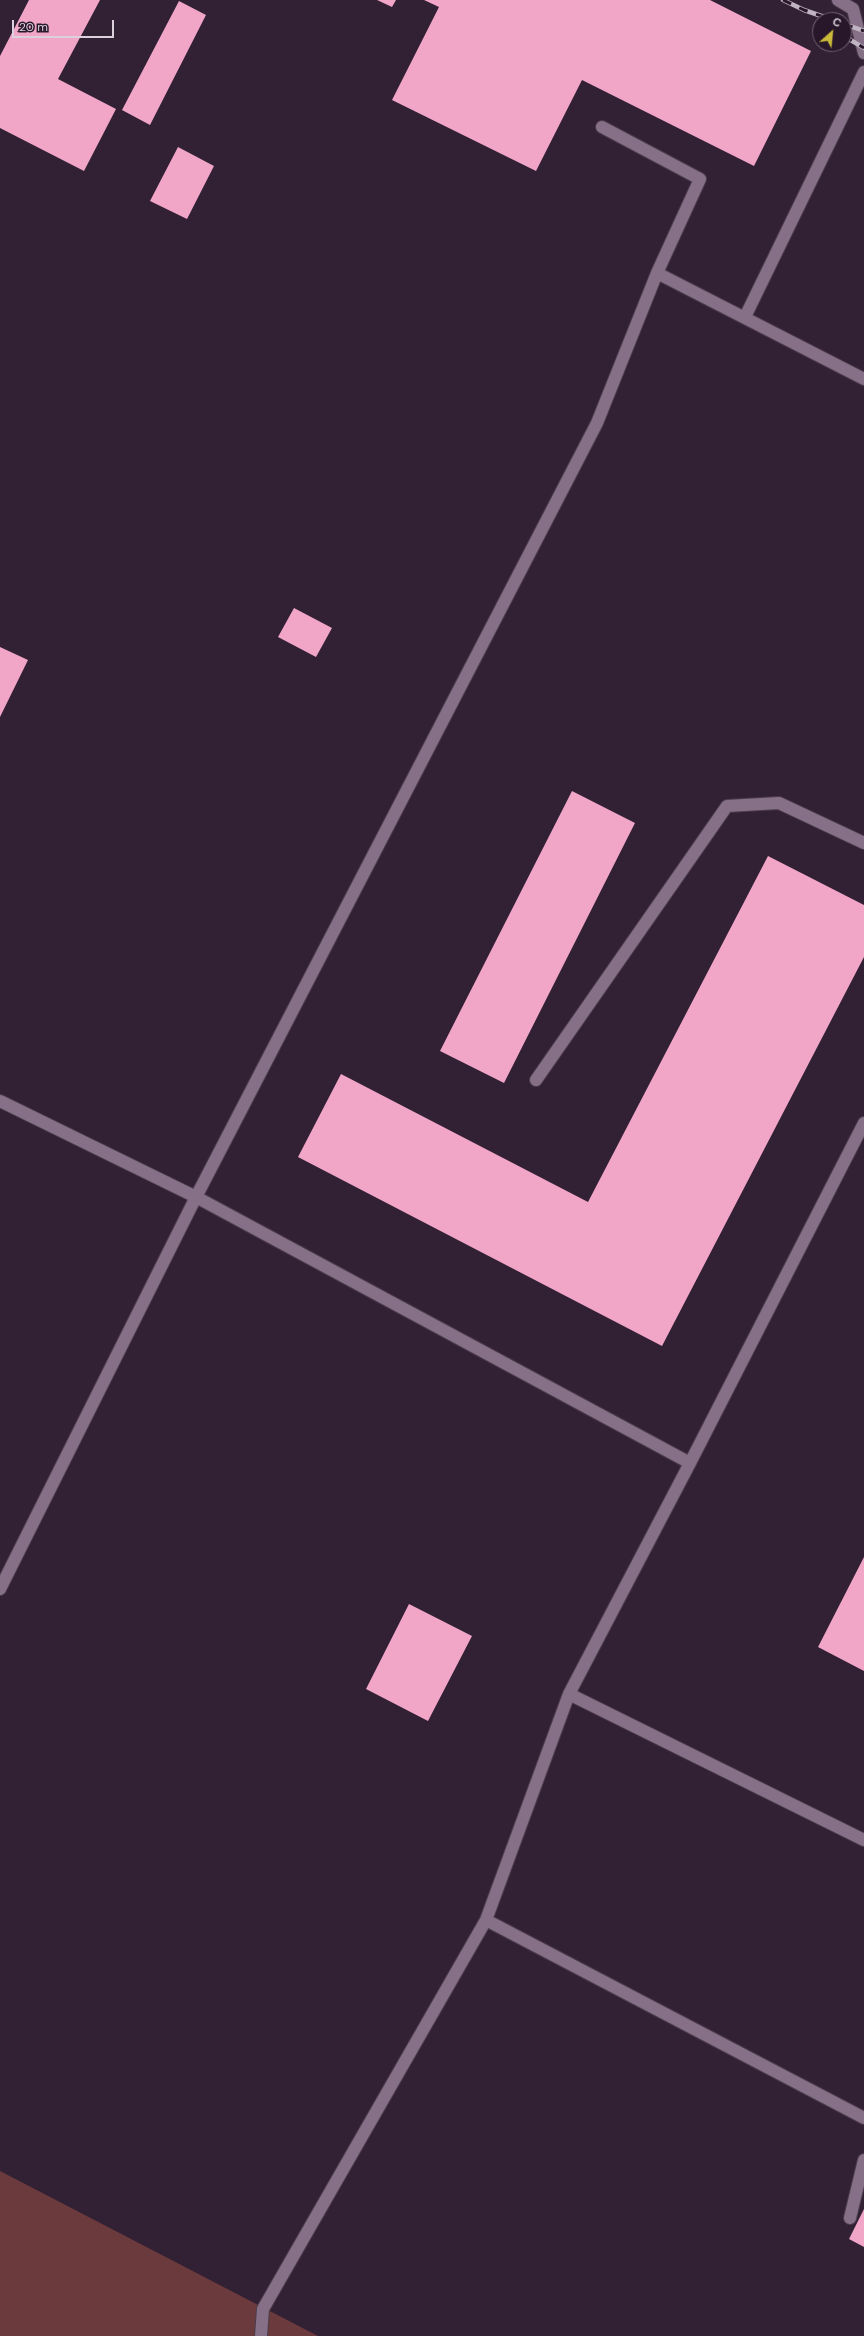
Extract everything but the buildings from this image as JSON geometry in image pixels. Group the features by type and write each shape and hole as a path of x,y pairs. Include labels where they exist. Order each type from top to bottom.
{"lane":[{"path":"838,0 853,9 864,53"},
{"path":"745,317 864,72"},
{"path":"0,1589 196,1197 597,423 657,273 700,179 602,127"},
{"path":"657,273 864,379"},
{"path":"536,1080 727,806 779,803 864,843"},
{"path":"0,1100 196,1197 690,1463"},
{"path":"260,2336 263,2309 486,1920 569,1694 690,1463 864,1123"},
{"path":"569,1694 864,1840"},
{"path":"486,1920 864,2118"},
{"path":"850,2218 864,2160"}],"shaded area":[{"path":"0,2171 318,2336 0,2336"}],"railway":[{"path":"783,0 812,13"},
{"path":"852,27 864,31"},
{"path":"852,41 864,48"}]}
